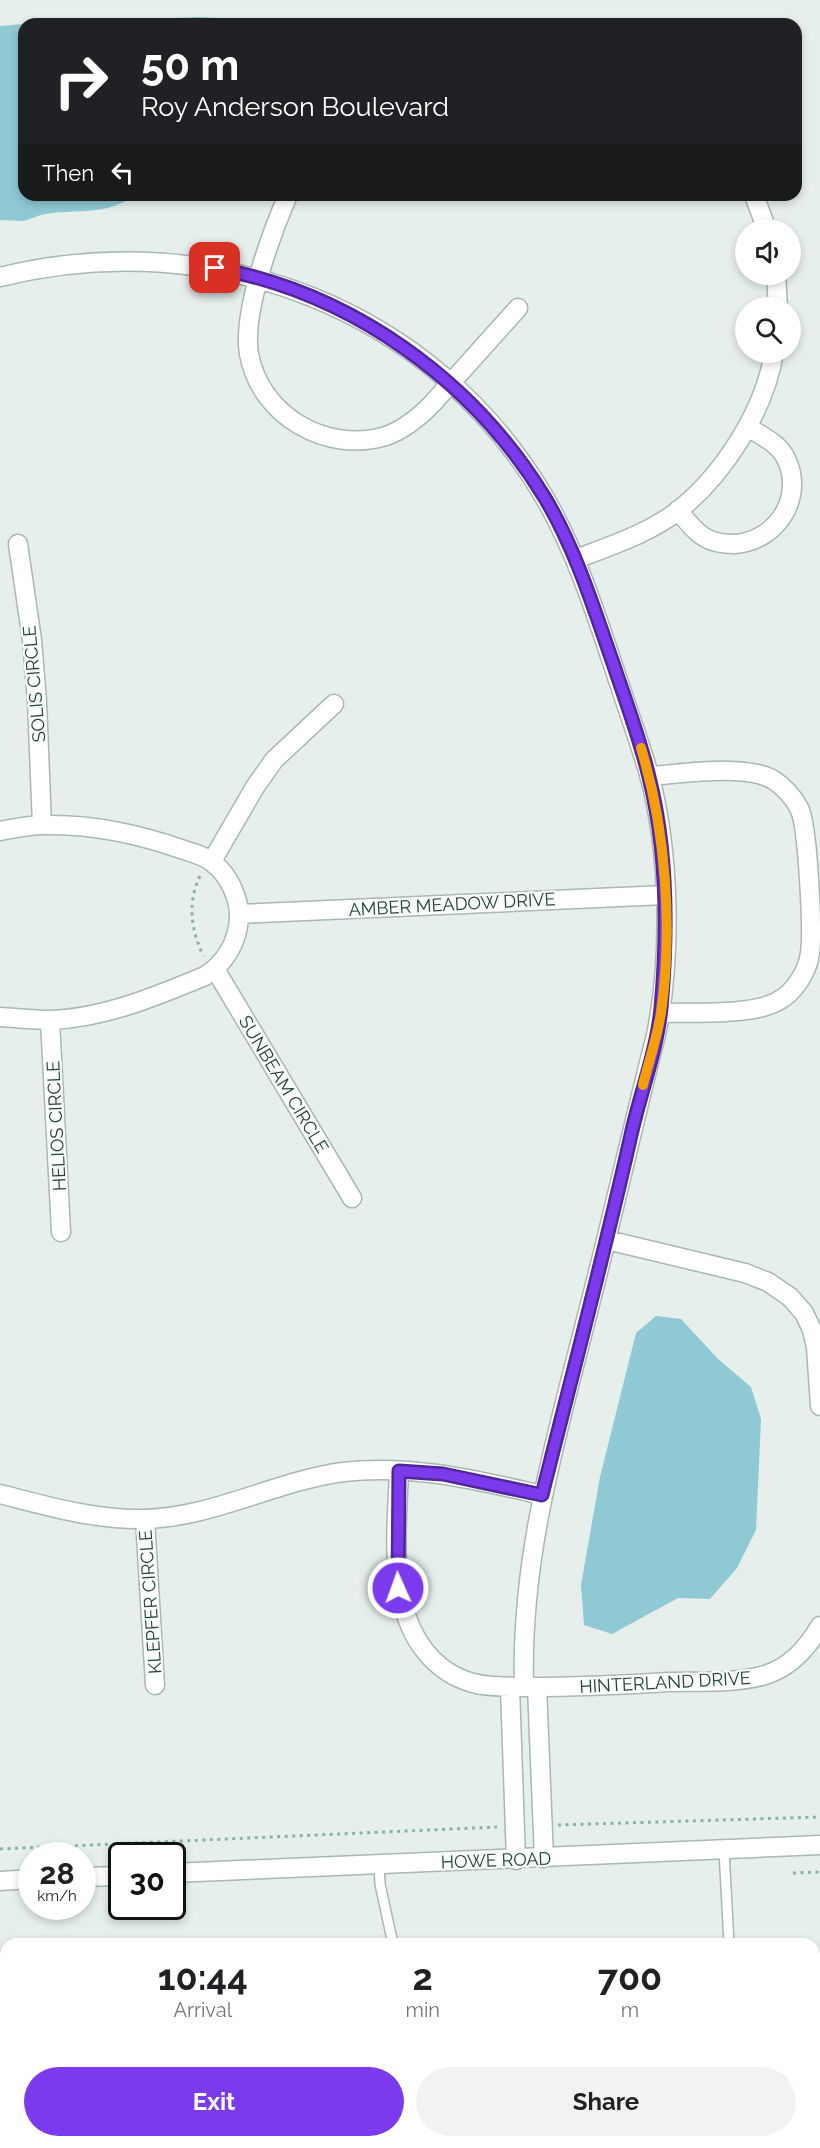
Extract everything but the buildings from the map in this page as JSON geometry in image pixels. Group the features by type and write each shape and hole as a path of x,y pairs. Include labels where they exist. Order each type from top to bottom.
{"street":[{"path":"286,201 251,304 248,347 252,366 272,403 295,423 309,431 339,440 370,439 397,431 418,417 518,308"},
{"path":"756,201 763,219"},
{"path":"0,277 44,266 71,263 143,261 186,264 259,278 312,297 394,340 470,401 515,454 545,498 576,559 649,777 660,830 665,895 666,932 661,1012 607,1240 542,1495 525,1608 524,1687 515,1826 516,1860"},
{"path":"576,559 637,534 678,510 720,467 748,427 771,363"},
{"path":"678,510 703,537 727,544 751,542 763,536 781,520 791,498 792,482 789,467 775,444 748,427"},
{"name":"SOLIS CIRCLE","path":"18,544 32,640 42,825"},
{"path":"206,869 242,807 274,760 334,704"},
{"path":"649,777 740,771 758,773 775,780 800,809 805,828 811,930 810,954 804,970 791,992 778,1001 750,1010 661,1012"},
{"path":"0,831 42,825 86,826 175,847 206,869 224,872 232,886 239,914 234,941 223,961 209,962 205,976 123,1006 91,1014 50,1020 0,1017"},
{"name":"AMBER MEADOW DRIVE","path":"239,914 665,895"},
{"name":"SUNBEAM CIRCLE","path":"209,962 352,1198"},
{"name":"HELIOS CIRCLE","path":"50,1020 61,1232"},
{"path":"607,1240 745,1273 768,1282 790,1297 804,1313 812,1330 816,1347 820,1406"},
{"path":"0,1494 85,1514 145,1519 191,1512 326,1476 363,1471 443,1474 542,1495"},
{"name":"HINTERLAND DRIVE","path":"399,1471 398,1588 402,1607 416,1639 438,1665 453,1675 472,1683 524,1687 748,1679 781,1668 801,1652 820,1626"},
{"name":"KLEPFER CIRCLE","path":"145,1519 155,1685"},
{"path":"524,1687 543,1825 544,1858"},
{"name":"HOWE ROAD","path":"186,1872 516,1860 820,1845"},
{"path":"0,1881 18,1880"}],"lane":[{"path":"724,1850 729,1938"},
{"path":"379,1864 380,1884 392,1938"}],"path":[{"path":"193,872 206,869"},
{"path":"206,869 206,880"},
{"path":"206,869 195,887 191,914 192,926 209,962"},
{"path":"209,952 209,962"},
{"path":"197,960 209,962"},
{"path":"543,1825 820,1817"},
{"path":"0,1849 515,1826"},
{"path":"793,1873 820,1872"}],"water":[{"path":"18,24 18,201 125,201 103,209 45,214 23,221 0,220 0,26"},
{"path":"656,1316 681,1319 718,1359 751,1387 761,1419 756,1530 737,1568 710,1599 678,1598 612,1634 584,1625 581,1585 600,1477 636,1333"}],"slow traffic":[{"path":"641,748 660,830 664,866 666,932 661,1012 643,1085"}],"route":[{"path":"215,268 259,278 312,297 394,340 437,372 470,401 515,454 545,498 576,559 633,723 649,777 660,830 664,866 666,932 661,1012 607,1240 542,1495 443,1474 399,1471 398,1588"}]}
